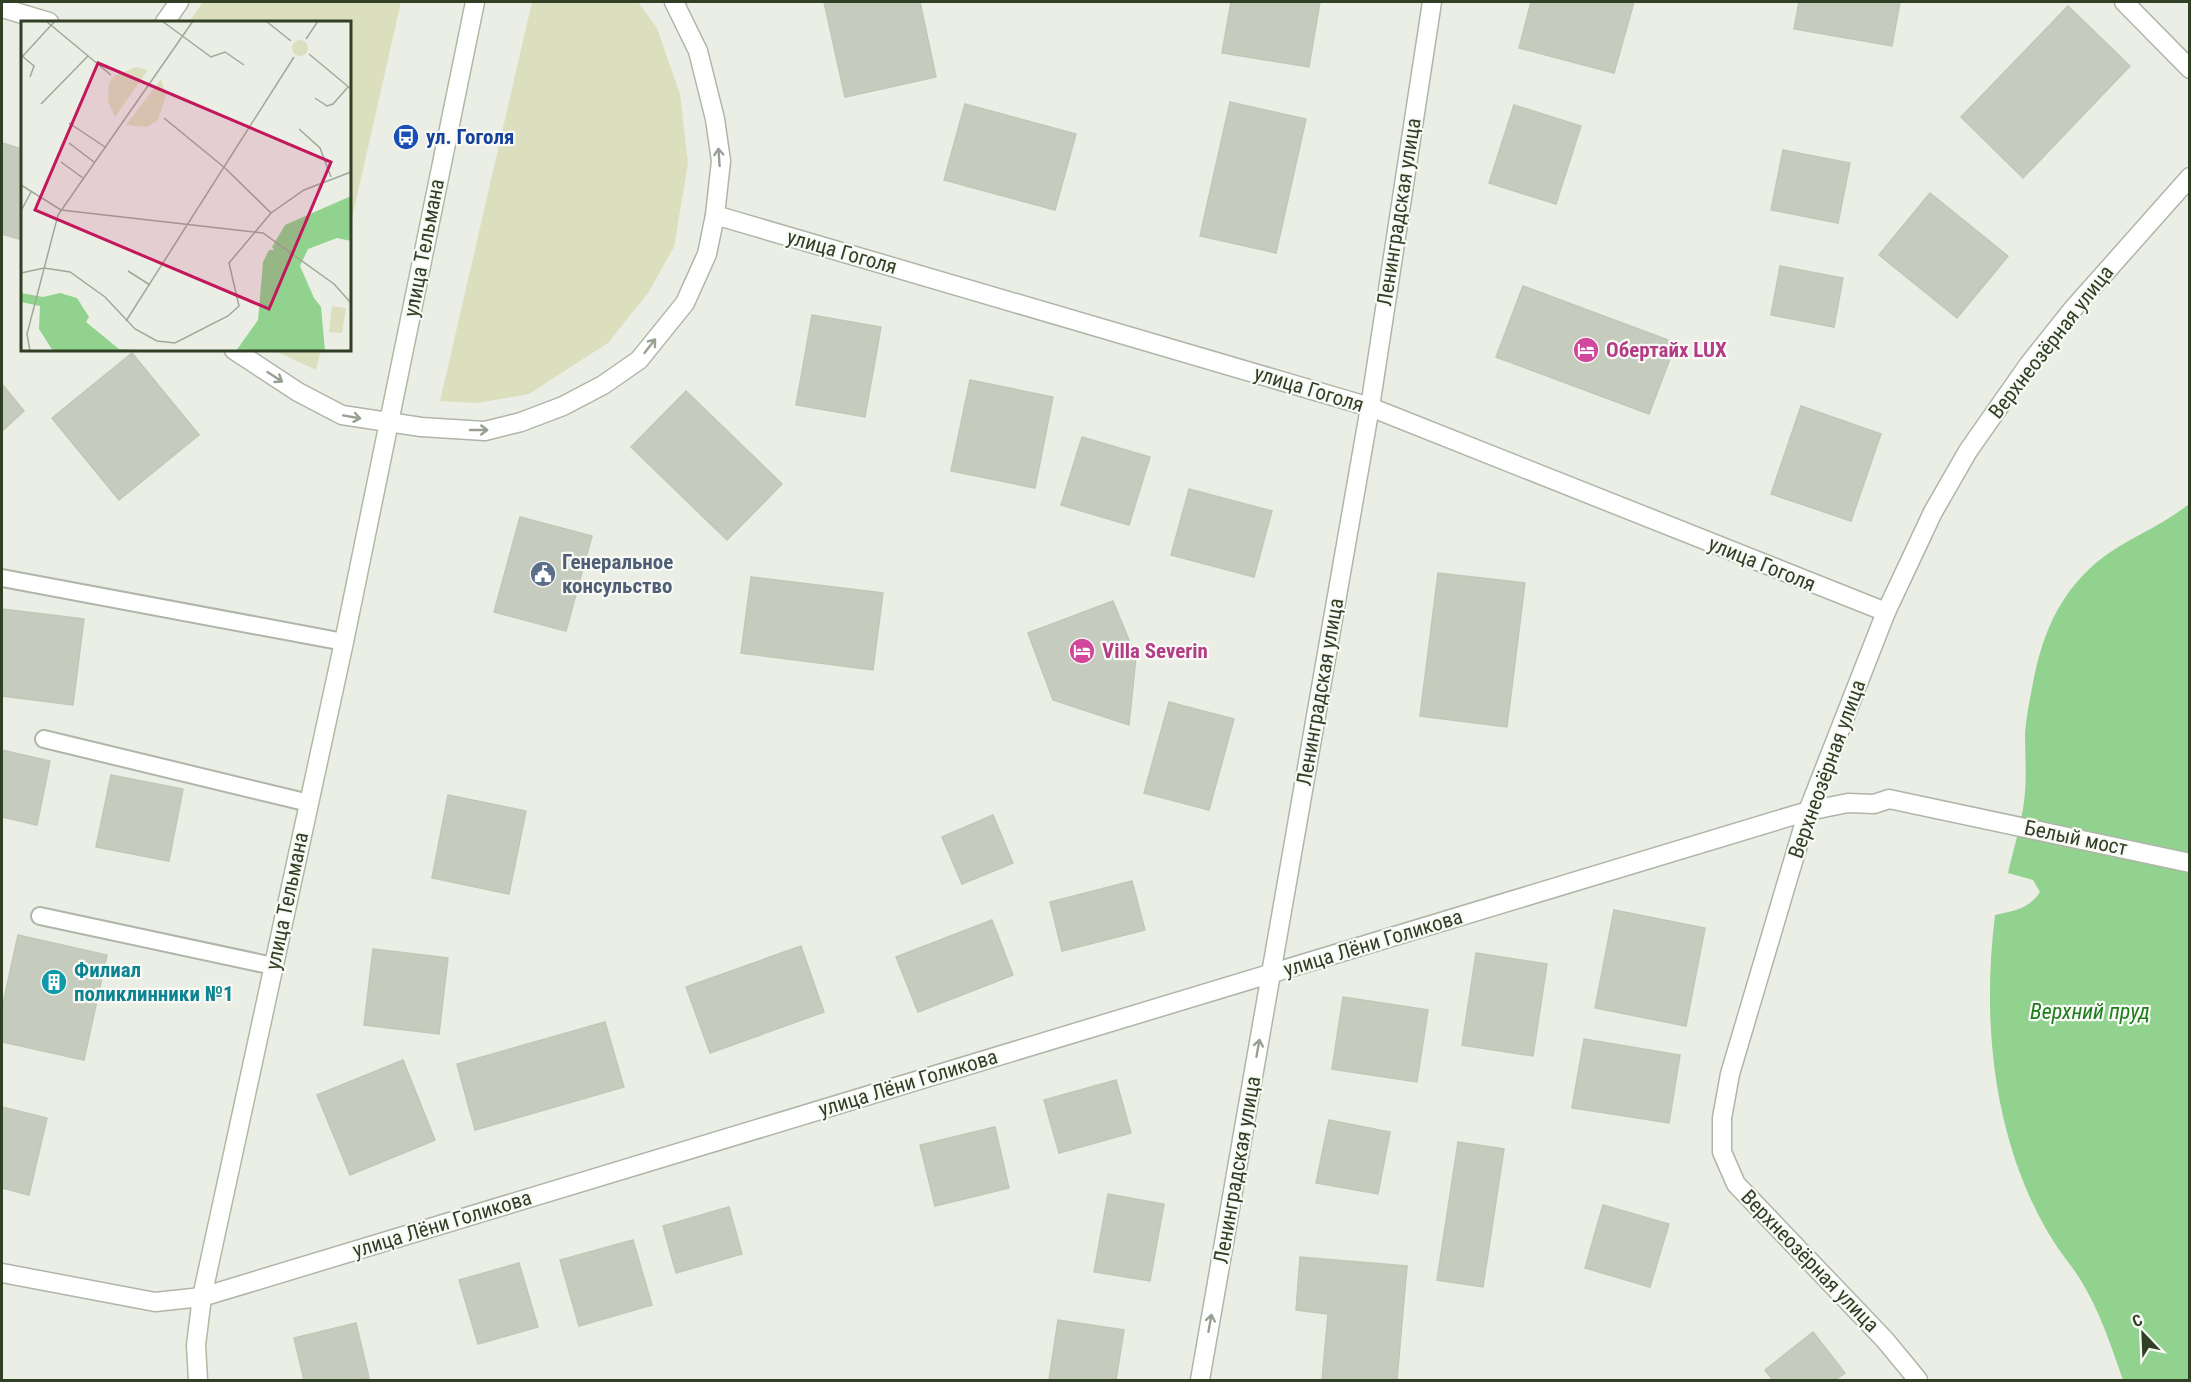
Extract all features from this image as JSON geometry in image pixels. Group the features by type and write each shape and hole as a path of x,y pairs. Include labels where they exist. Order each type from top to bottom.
{"street":[{"path":"166,21 178,2"},
{"name":"улица Тельмана","path":"198,1380 196,1345 202,1297 344,642 475,2"},
{"path":"236,351 298,392 342,415 421,428 485,431 521,422 553,410 603,385 639,360 684,303 707,254 715,215 721,161 715,119 698,51 674,2"},
{"name":"Ленинградская улица","path":"1200,1380 1370,407 1432,2"},
{"path":"2124,2 2190,69"},
{"path":"2,8 47,21"},
{"name":"Верхнеозёрная улица","path":"1918,1380 1885,1340 1736,1184 1722,1152 1722,1118 1730,1074 1808,811 1886,612 1933,512 1968,451 2029,364 2072,310 2190,177"},
{"name":"улица Гоголя","path":"715,215 1370,407 1886,612"},
{"name":"улица Лёни Голикова","path":"2,1273 155,1302 202,1297 1808,811 1848,803 1874,804 1888,799 1962,813"},
{"name":"Белый мост","path":"1962,813 2190,863"}],"lane":[{"path":"2,578 344,642"},
{"path":"44,738 309,803"},
{"path":"40,916 273,966"}],"shaded area":[{"path":"203,2 401,2 351,223 351,21 190,21"},
{"path":"532,2 638,2 657,28 680,94 688,163 674,247 648,293 608,343 529,394 477,403 440,401"},
{"path":"275,351 321,351 316,370"}],"water":[{"name":"Верхний пруд","path":"2189,504 2189,1380 2123,1380 2093,1304 2080,1279 2041,1220 2023,1181 2012,1149 2003,1117 1993,1050 1990,1016 1992,949 1995,915 2026,906 2040,892 2033,880 2008,873 2024,802 2025,733 2029,705 2040,652 2053,619 2071,589 2097,562 2119,546 2167,520"}],"building":[{"path":"824,2 920,2 936,77 845,97"},
{"path":"1231,2 1320,2 1309,67 1222,53"},
{"path":"1531,2 1634,2 1614,73 1519,48"},
{"path":"1799,2 1900,2 1892,46 1794,29"},
{"path":"2068,6 2130,66 2023,178 1961,117"},
{"path":"1230,102 1306,119 1276,253 1200,236"},
{"path":"965,104 1076,134 1055,210 944,180"},
{"path":"1514,105 1581,126 1556,204 1489,183"},
{"path":"2,143 21,149 21,240 2,234"},
{"path":"1783,150 1850,163 1838,223 1771,210"},
{"path":"1930,193 2008,256 1957,318 1879,255"},
{"path":"1780,266 1843,278 1834,327 1771,315"},
{"name":"Обертайх LUX","path":"1523,286 1676,343 1649,414 1496,357"},
{"path":"812,315 881,327 865,417 796,405"},
{"path":"132,353 199,435 119,500 52,418"},
{"path":"970,380 1053,397 1035,488 951,471"},
{"path":"2,384 24,411 2,431"},
{"path":"686,391 782,484 727,540 631,447"},
{"path":"1801,406 1881,434 1851,521 1771,494"},
{"path":"1082,437 1150,457 1129,525 1061,505"},
{"path":"1189,489 1272,511 1254,577 1171,555"},
{"name":"Генеральное консульство","path":"520,517 592,536 566,631 494,612"},
{"path":"1438,573 1525,583 1507,727 1420,716"},
{"path":"751,577 883,593 873,670 741,653"},
{"path":"1113,601 1136,657 1129,725 1053,700 1028,633"},
{"path":"2,609 84,619 73,705 2,696"},
{"path":"1169,702 1234,719 1209,810 1144,793"},
{"path":"2,750 50,761 37,825 2,817"},
{"path":"111,775 183,789 169,861 96,847"},
{"path":"448,795 526,811 509,894 432,878"},
{"path":"993,815 1013,863 962,884 942,837"},
{"path":"1132,881 1145,930 1062,951 1050,902"},
{"path":"1614,910 1705,928 1686,1026 1595,1008"},
{"path":"992,920 1013,975 918,1012 896,957"},
{"name":"Филиал поликлинники №1","path":"18,935 107,955 84,1060 2,1042 2,1008"},
{"path":"801,946 824,1012 710,1053 686,987"},
{"path":"373,949 448,958 439,1034 364,1025"},
{"path":"1476,953 1547,964 1533,1056 1462,1045"},
{"path":"1343,997 1428,1010 1417,1082 1332,1069"},
{"path":"605,1022 624,1087 475,1130 457,1064"},
{"path":"1584,1039 1680,1055 1669,1123 1572,1108"},
{"path":"403,1060 435,1140 350,1175 317,1095"},
{"path":"1116,1080 1131,1133 1059,1153 1044,1100"},
{"path":"2,1107 47,1118 29,1195 2,1188"},
{"path":"1329,1120 1390,1132 1378,1194 1316,1183"},
{"path":"995,1127 1009,1188 935,1206 920,1145"},
{"path":"1458,1142 1504,1149 1483,1287 1437,1280"},
{"path":"1108,1194 1164,1204 1150,1281 1094,1272"},
{"path":"1603,1205 1669,1224 1650,1287 1585,1268"},
{"path":"729,1207 742,1254 676,1273 663,1226"},
{"path":"633,1240 652,1305 579,1326 560,1260"},
{"path":"1300,1257 1407,1266 1397,1380 1322,1380 1328,1314 1296,1310"},
{"path":"519,1263 538,1327 478,1344 459,1280"},
{"path":"1058,1320 1124,1330 1116,1380 1049,1380"},
{"path":"356,1323 369,1378 304,1380 294,1338"},
{"path":"1813,1332 1845,1373 1835,1380 1773,1380 1765,1370"}],"place":[{"name":"ул. Гоголя","path":"406,137"},
{"name":"Обертайх LUX","path":"1586,350"},
{"name":"Генеральное консульство","path":"543,574"},
{"name":"Villa Severin","path":"1082,651"},
{"name":"Филиал поликлинники №1","path":"54,982"}]}
